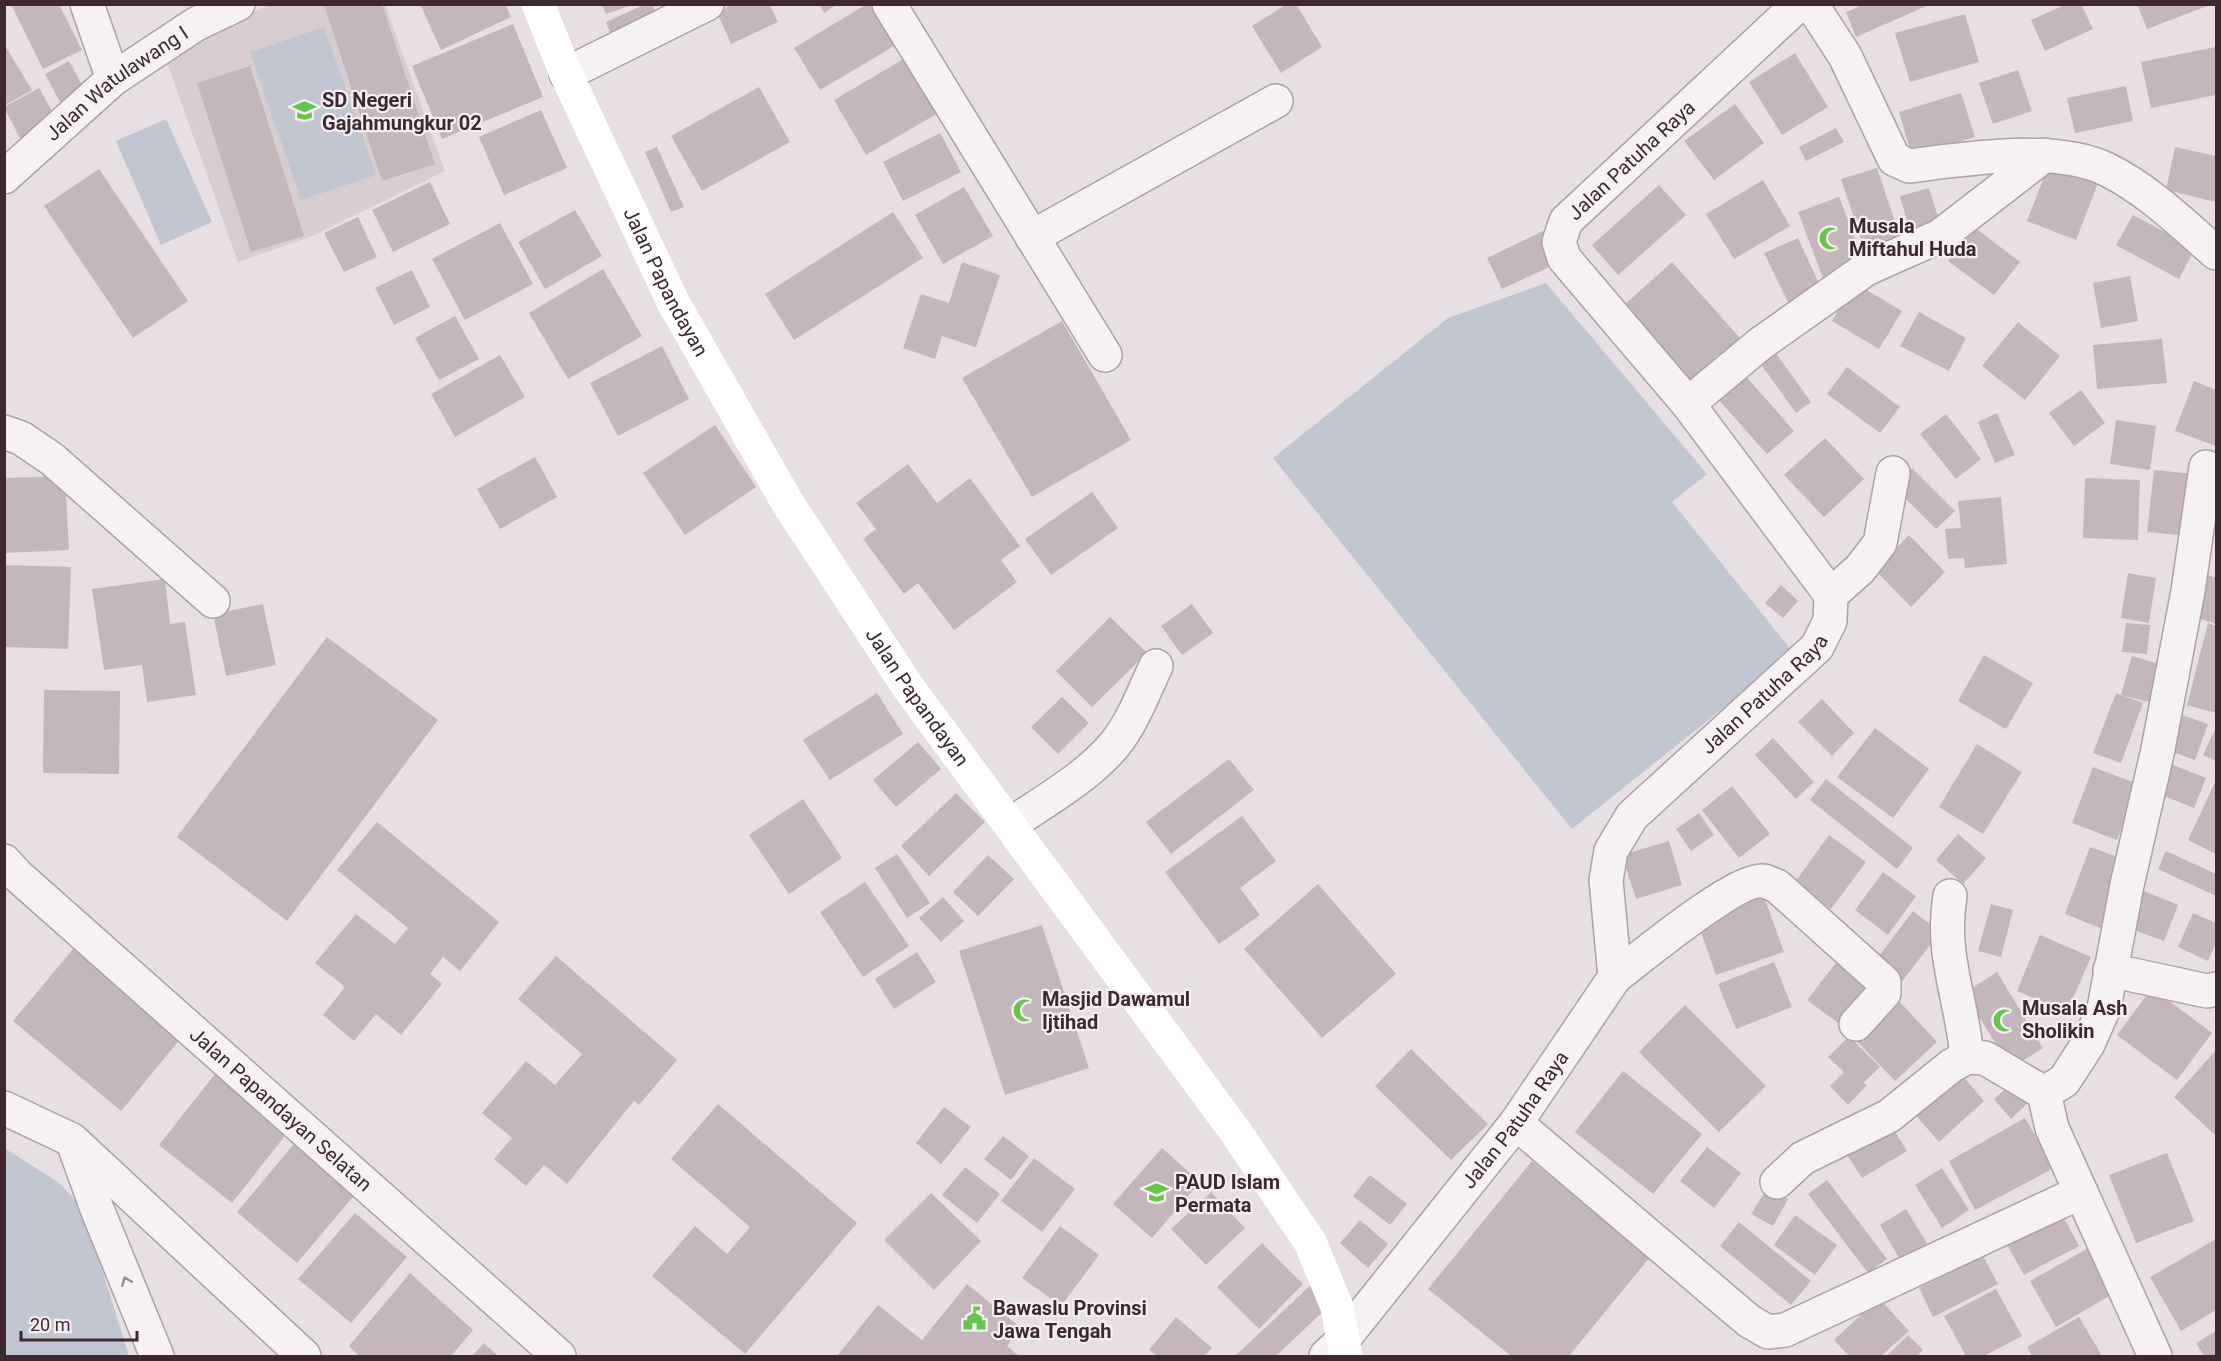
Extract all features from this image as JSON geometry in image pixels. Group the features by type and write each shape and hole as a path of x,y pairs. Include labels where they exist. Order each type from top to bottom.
{"main road":[{"name":"Jalan Papandayan","path":"538,4 566,74 673,302 787,502 908,687 1011,824 1092,940 1235,1131 1310,1242 1337,1307 1338,1352"}],"street":[{"path":"87,4 112,79"},
{"name":"Jalan Watulawang I","path":"4,177 112,79 196,24 238,4"},
{"path":"566,74 707,4"},
{"path":"889,4 1105,355"},
{"name":"Jalan Patuha Raya","path":"1338,1352 1516,1123 1615,977 1606,880 1611,851 1632,816 1817,647 1830,621 1831,595 1688,404 1564,258 1559,242 1566,221 1799,4"},
{"path":"1810,4 1845,56 1894,159 1910,166 2045,154 2078,160 2107,170 2148,196 2217,253"},
{"path":"1032,237 1276,101"},
{"path":"1688,404 1760,344 1813,306 1866,269 1940,236 2045,154"},
{"path":"4,432 21,438 51,459 213,601"},
{"path":"2044,1093 2064,1081 2088,1044 2104,1008 2188,591 2206,467"},
{"path":"1831,595 1860,569 1880,543 1893,473"},
{"path":"1011,824 1069,784 1108,752 1122,734 1156,666"},
{"name":"Jalan Papandayan Selatan","path":"4,861 18,876 559,1356"},
{"path":"1615,977 1701,912 1749,885 1763,880 1777,886 1884,982 1884,993 1856,1024"},
{"path":"1950,896 1946,923 1946,948 1964,1028 1967,1057"},
{"path":"2110,970 2207,991 2217,988"},
{"path":"1777,1182 1803,1158 1889,1116 1951,1066 1967,1057 1985,1058 2044,1093 2052,1128 2155,1356"},
{"path":"4,1108 72,1140 304,1356"},
{"path":"1516,1123 1749,1321 1768,1332 1785,1330 2081,1192"},
{"path":"72,1140 97,1209 157,1356"}],"shaded area":[{"name":"SD Negeri Gajahmungkur 02","path":"270,5 385,5 445,171 312,236 238,262 163,51"},
{"path":"324,27 376,175 301,200 250,52"},
{"path":"166,119 212,222 161,245 116,141"},
{"path":"1546,283 1707,474 1672,502 1793,652 1572,829 1273,458 1448,318"},
{"path":"4,1148 58,1182 78,1203 90,1231 129,1356 5,1356"}],"building":[{"path":"11,4 59,4 82,50 43,69"},
{"path":"382,4 435,164 382,181 324,5"},
{"path":"420,4 505,4 511,17 441,50"},
{"path":"602,4 632,4 632,5 606,14"},
{"path":"646,4 652,4 660,21 614,42 606,22"},
{"path":"734,4 769,4 778,22 731,44 717,12"},
{"path":"819,4 837,4 824,13"},
{"path":"867,4 872,4 896,45 820,90 794,48"},
{"path":"1287,4 1296,4 1322,47 1281,73 1252,26"},
{"path":"1865,4 1931,4 1856,37 1846,12"},
{"path":"2067,4 2081,4 2093,29 2045,51 2031,20"},
{"path":"2137,4 2210,4 2210,5 2147,29"},
{"path":"1965,14 1979,62 1910,82 1895,33"},
{"path":"513,24 543,97 442,139 412,66"},
{"path":"4,44 32,90 4,106"},
{"path":"2216,47 2216,95 2151,108 2141,62"},
{"path":"1795,53 1828,107 1782,135 1749,82"},
{"path":"912,54 945,109 866,155 834,100"},
{"path":"69,61 88,96 64,109 45,74"},
{"path":"250,66 304,236 251,252 197,83"},
{"path":"2018,70 2032,111 1993,124 1979,83"},
{"path":"2126,86 2133,121 2075,133 2067,98"},
{"path":"759,87 790,142 702,191 671,136"},
{"path":"39,88 60,125 24,146 4,107"},
{"path":"1961,93 1975,137 1912,156 1899,112"},
{"path":"1735,104 1764,143 1714,180 1684,141"},
{"path":"541,110 567,168 504,195 479,137"},
{"path":"1836,128 1844,142 1806,161 1799,147"},
{"path":"940,133 961,172 903,201 883,162"},
{"path":"657,147 684,207 671,212 645,152"},
{"path":"2175,147 2216,156 2216,202 2166,190"},
{"path":"2049,164 2098,183 2076,240 2027,221"},
{"path":"1877,168 1904,249 1868,260 1841,179"},
{"path":"99,169 188,301 133,338 44,206"},
{"path":"1763,180 1790,226 1734,259 1706,214"},
{"path":"430,182 450,224 393,252 372,210"},
{"path":"1659,185 1686,215 1618,275 1592,245"},
{"path":"964,187 993,236 943,264 915,215"},
{"path":"1929,188 1942,230 1912,238 1900,196"},
{"name":"Musala Miftahul Huda","path":"1839,197 1864,263 1823,278 1798,212"},
{"path":"575,210 602,256 545,289 518,242"},
{"path":"893,212 923,258 794,340 765,294"},
{"path":"2133,215 2195,248 2179,279 2116,245"},
{"path":"358,217 377,257 344,272 324,233"},
{"path":"500,223 533,284 465,320 432,259"},
{"path":"1974,227 2020,262 1994,295 1948,261"},
{"path":"1543,231 1558,263 1502,289 1487,258"},
{"path":"1798,238 1821,288 1789,304 1764,253"},
{"path":"962,262 1000,275 976,347 942,336 935,359 903,348 921,294 949,303"},
{"path":"1672,262 1740,338 1690,382 1622,307"},
{"path":"603,269 642,336 568,379 529,313"},
{"path":"412,270 430,307 394,325 375,288"},
{"path":"2130,276 2138,321 2101,328 2093,283"},
{"path":"1855,283 1902,311 1879,349 1832,321"},
{"path":"1919,312 1966,338 1949,371 1900,346"},
{"path":"455,316 479,359 439,380 415,338"},
{"path":"1062,321 1131,440 1032,497 962,378"},
{"path":"2018,322 2060,356 2025,400 1982,366"},
{"path":"2162,339 2167,383 2097,389 2093,345"},
{"path":"662,346 689,399 618,436 590,383"},
{"path":"1775,352 1811,402 1796,413 1760,363"},
{"path":"500,355 525,397 455,437 431,394"},
{"path":"1847,367 1900,407 1880,433 1827,394"},
{"path":"1743,373 1794,431 1767,454 1716,397"},
{"path":"2194,381 2216,390 2216,446 2175,431"},
{"path":"2081,390 2105,423 2074,446 2049,413"},
{"path":"1997,413 2015,455 1995,463 1978,422"},
{"path":"1946,414 1981,459 1956,479 1920,434"},
{"path":"2116,420 2156,426 2150,470 2110,464"},
{"path":"715,425 756,487 685,535 643,473"},
{"path":"1825,438 1864,479 1824,517 1784,475"},
{"path":"535,457 557,497 500,529 477,489"},
{"path":"908,464 937,503 970,478 1020,546 1001,560 1017,582 954,630 918,583 904,594 863,539 876,529 856,503"},
{"path":"1912,468 1955,511 1936,529 1894,487"},
{"path":"2154,470 2194,474 2187,536 2147,532"},
{"path":"65,476 69,550 4,553 4,478"},
{"path":"2085,478 2140,480 2138,540 2083,538"},
{"path":"1092,492 1118,528 1051,575 1025,539"},
{"path":"2001,497 2007,564 1965,568 1964,558 1948,559 1945,529 1961,528 1958,501"},
{"path":"1909,535 1945,572 1911,607 1875,570"},
{"path":"4,565 71,567 68,649 4,647"},
{"path":"2200,572 2216,578 2216,624 2186,614"},
{"path":"2128,573 2156,578 2149,623 2121,618"},
{"path":"165,579 170,624 185,622 196,695 147,702 142,665 104,670 92,589"},
{"path":"1781,585 1798,601 1783,618 1765,603"},
{"path":"263,604 276,665 226,676 213,614"},
{"path":"1192,604 1213,633 1182,655 1161,626"},
{"path":"1110,617 1147,653 1092,707 1056,671"},
{"path":"2126,623 2150,625 2147,654 2122,652"},
{"path":"2208,623 2216,626 2216,713 2187,705"},
{"path":"327,637 438,720 287,921 177,837"},
{"path":"1984,655 2033,683 2006,729 1958,701"},
{"path":"2132,656 2159,664 2149,702 2121,695"},
{"path":"44,690 120,691 119,774 43,773"},
{"path":"877,693 903,734 830,780 803,740"},
{"path":"2116,693 2143,703 2121,763 2093,753"},
{"path":"1062,697 1089,723 1058,754 1031,727"},
{"path":"1822,699 1854,733 1832,756 1798,722"},
{"path":"2182,715 2208,724 2195,760 2170,751"},
{"path":"2216,727 2216,761 2203,755"},
{"path":"1875,728 1929,769 1893,818 1837,777"},
{"path":"1773,738 1814,782 1796,799 1755,755"},
{"path":"918,742 941,769 896,807 873,780"},
{"path":"1977,744 2022,772 1983,834 1939,807"},
{"path":"1229,759 1254,790 1171,854 1146,822"},
{"path":"2171,764 2206,778 2194,808 2159,794"},
{"path":"2093,767 2138,784 2117,840 2072,823"},
{"path":"1826,779 1913,848 1897,869 1810,800"},
{"path":"2216,780 2216,854 2188,840"},
{"path":"1732,786 1770,834 1739,858 1702,810"},
{"path":"956,793 985,822 929,876 901,846"},
{"path":"803,799 842,858 789,894 749,835"},
{"path":"1699,813 1714,835 1691,851 1676,829"},
{"path":"1242,816 1276,861 1240,888 1260,915 1219,944 1165,872"},
{"path":"377,822 499,922 460,971 443,957 430,974 442,984 401,1035 376,1014 354,1041 323,1015 345,987 315,963 356,914 395,944 408,928 337,870"},
{"path":"1958,834 1986,858 1963,884 1936,860"},
{"path":"1829,835 1866,862 1831,909 1795,882"},
{"path":"1669,841 1682,885 1636,899 1622,855"},
{"path":"2090,847 2129,861 2103,929 2065,914"},
{"path":"2166,851 2216,874 2216,896 2158,869"},
{"path":"897,854 930,903 907,918 875,868"},
{"path":"988,855 1014,879 978,916 953,892"},
{"path":"1883,872 1916,896 1888,935 1855,910"},
{"path":"865,882 909,946 863,977 820,912"},
{"path":"1318,884 1396,974 1322,1038 1244,949"},
{"path":"2144,891 2178,905 2164,941 2129,928"},
{"path":"1763,894 1784,952 1716,975 1696,918"},
{"path":"943,897 964,921 941,942 919,918"},
{"path":"1991,904 2013,910 2001,957 1978,951"},
{"path":"1913,911 1940,932 1900,984 1873,964"},
{"path":"2193,913 2216,923 2216,943 2208,961 2178,947"},
{"name":"Masjid Dawamul Ijtihad","path":"1042,925 1089,1068 1005,1095 959,951"},
{"path":"2040,935 2091,957 2067,1012 2017,991"},
{"path":"74,948 182,1037 121,1111 13,1021"},
{"path":"917,952 936,982 894,1009 875,979"},
{"path":"556,956 677,1060 639,1105 634,1101 567,1184 544,1165 526,1186 494,1159 512,1138 482,1113 526,1061 555,1085 582,1054 518,999"},
{"path":"1839,959 1877,988 1846,1029 1807,1000"},
{"path":"1774,962 1792,1007 1736,1029 1718,984"},
{"name":"Musala Ash Sholikin","path":"1997,972 2043,1048 2011,1068 1964,993"},
{"path":"2152,988 2212,1033 2177,1080 2117,1035"},
{"path":"1898,1000 1937,1042 1895,1081 1855,1039"},
{"path":"1685,1005 1766,1086 1719,1132 1639,1052"},
{"path":"1849,1036 1880,1067 1863,1083 1867,1085 1848,1105 1830,1086 1844,1072 1828,1057"},
{"path":"1411,1049 1488,1124 1451,1160 1375,1086"},
{"path":"2216,1050 2216,1136 2174,1097"},
{"path":"1957,1069 1984,1101 1939,1142 1912,1111"},
{"path":"1623,1071 1702,1134 1653,1194 1575,1132"},
{"path":"215,1074 288,1132 232,1203 159,1145"},
{"path":"2015,1081 2031,1100 2011,1119 1994,1099"},
{"path":"718,1104 857,1223 745,1354 652,1276 695,1226 727,1254 750,1227 671,1159"},
{"path":"944,1107 971,1127 941,1164 916,1143"},
{"path":"2025,1118 2054,1168 1975,1210 1949,1161"},
{"path":"1891,1125 1907,1151 1862,1178 1846,1153"},
{"path":"303,1133 363,1185 297,1263 237,1212"},
{"path":"1003,1136 1029,1156 1011,1180 984,1159"},
{"path":"1707,1147 1741,1173 1714,1208 1680,1181"},
{"name":"PAUD Islam Permata","path":"1162,1148 1200,1182 1152,1238 1113,1204"},
{"path":"2167,1153 2194,1221 2136,1243 2109,1175"},
{"path":"1034,1158 1075,1189 1042,1232 1001,1201"},
{"path":"1532,1161 1650,1257 1569,1356 1511,1356 1428,1289"},
{"path":"965,1167 1000,1194 977,1223 942,1195"},
{"path":"1942,1168 1969,1210 1942,1228 1915,1185"},
{"path":"1370,1175 1407,1204 1390,1225 1353,1196"},
{"path":"1827,1180 1887,1259 1868,1273 1808,1194"},
{"path":"1768,1187 1788,1199 1773,1226 1751,1214"},
{"path":"1211,1192 1245,1228 1206,1265 1171,1229"},
{"path":"931,1193 981,1241 934,1290 884,1240"},
{"path":"2057,1205 2079,1246 2024,1275 2001,1234"},
{"path":"1906,1209 1928,1245 1901,1261 1880,1225"},
{"path":"355,1213 407,1257 351,1323 298,1279"},
{"path":"1795,1215 1837,1245 1815,1275 1774,1245"},
{"path":"1360,1220 1388,1244 1368,1268 1340,1243"},
{"path":"1739,1222 1811,1281 1791,1305 1720,1246"},
{"path":"1060,1226 1099,1255 1061,1306 1022,1278"},
{"path":"2216,1239 2216,1310 2181,1331 2150,1277"},
{"path":"1262,1243 1303,1284 1259,1329 1217,1287"},
{"path":"2092,1246 2118,1291 2056,1327 2030,1281"},
{"path":"1983,1256 1998,1284 1933,1317 1919,1288"},
{"path":"410,1273 473,1330 451,1356 359,1356 349,1346"},
{"name":"Bawaslu Provinsi Jawa Tengah","path":"967,1284 1021,1328 1007,1346 1019,1356 837,1356 878,1305 922,1340"},
{"path":"1312,1284 1331,1304 1276,1356 1235,1356"},
{"path":"1996,1289 2022,1336 1984,1356 1966,1356 1944,1316"},
{"path":"1879,1298 1909,1331 1881,1356 1849,1356 1834,1340"},
{"path":"1176,1317 1212,1348 1204,1356 1158,1356 1149,1350"},
{"path":"2079,1317 2102,1356 2032,1356 2027,1347"},
{"path":"2216,1331 2216,1356 2204,1356 2196,1343"},
{"path":"1908,1335 1923,1350 1917,1356 1887,1356"},
{"path":"484,1343 498,1356 472,1356"}],"place":[{"name":"SD Negeri Gajahmungkur 02","path":"304,111"},
{"name":"Musala Miftahul Huda","path":"1831,238"},
{"name":"Masjid Dawamul Ijtihad","path":"1024,1010"},
{"name":"Musala Ash Sholikin","path":"2004,1020"},
{"name":"PAUD Islam Permata","path":"1157,1193"},
{"name":"Bawaslu Provinsi Jawa Tengah","path":"975,1319"}]}
